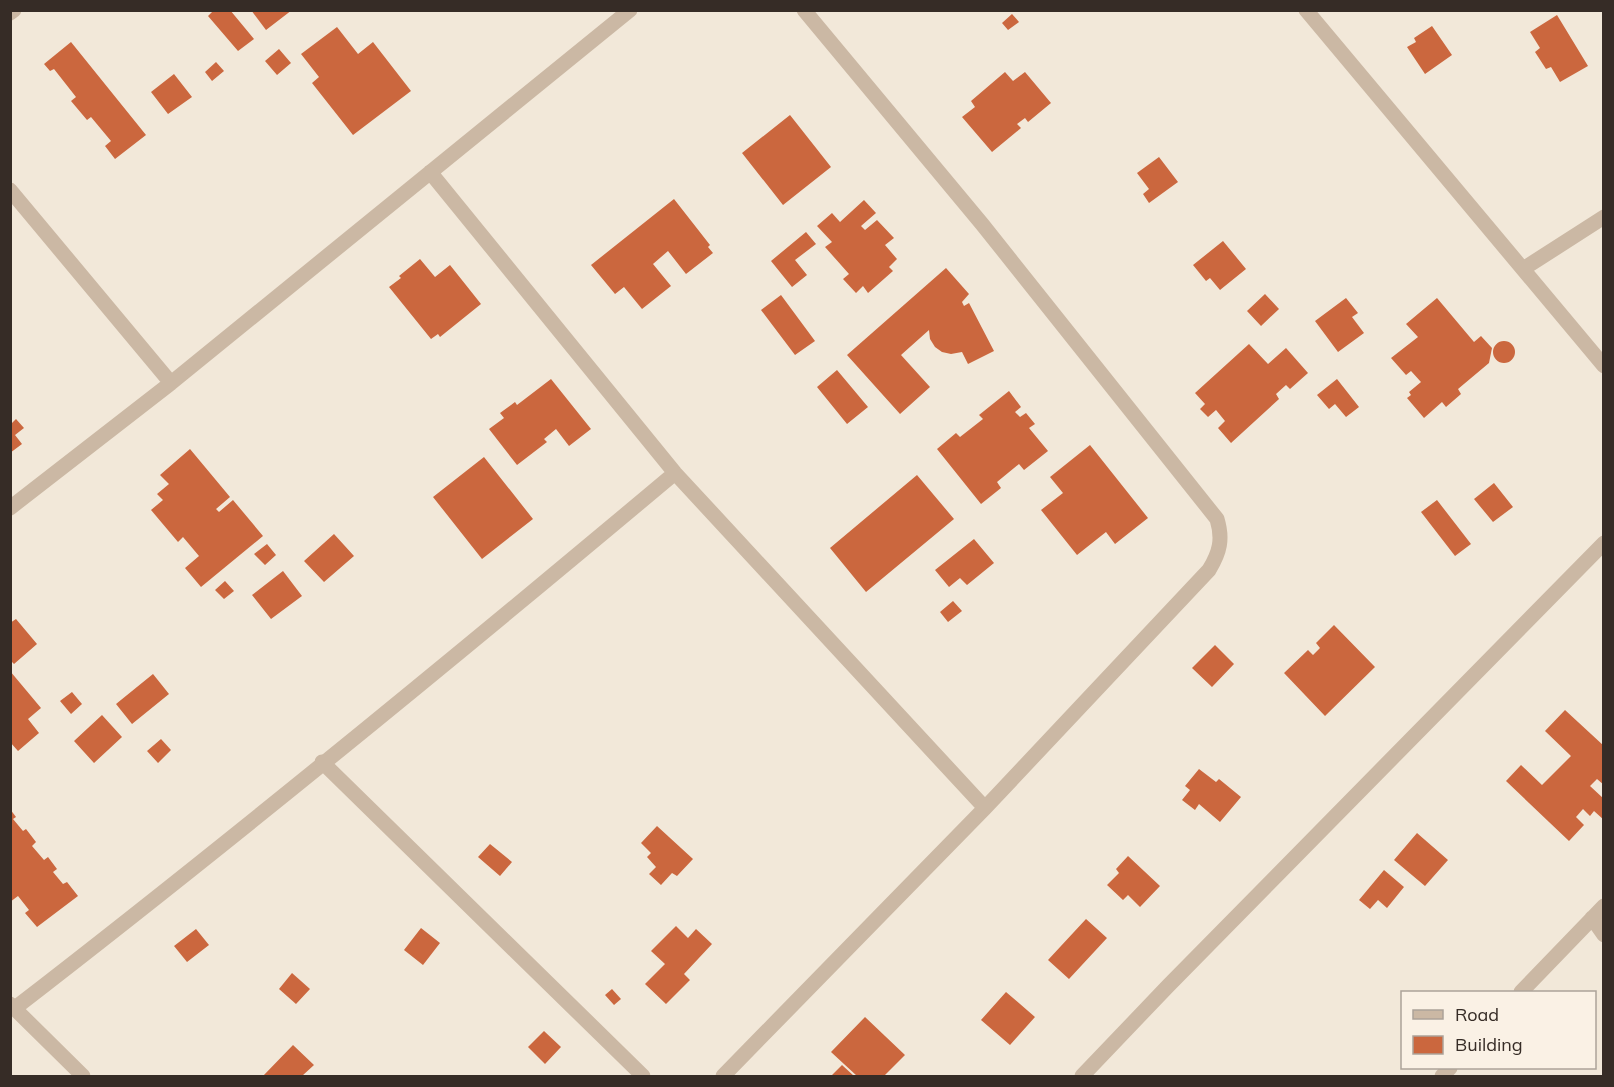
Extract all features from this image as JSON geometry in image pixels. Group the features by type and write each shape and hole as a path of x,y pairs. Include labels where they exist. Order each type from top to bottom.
{"street":[{"path":"10,508 171,383 630,10"},
{"path":"723,1077 985,808 1209,570 1218,555 1221,540 1217,519 1097,367 804,10"},
{"path":"1306,10 1604,366"},
{"path":"430,172 675,473 985,808"},
{"path":"10,190 171,383"},
{"path":"1523,269 1604,217"},
{"path":"82,1077 13,1006 161,895 514,608 675,473"},
{"path":"1082,1077 1168,986 1604,543"},
{"path":"322,762 643,1077"},
{"path":"1523,991 1604,906"},
{"path":"1592,918 1604,935"}],"building":[{"path":"214,10 230,10 254,39 238,51 208,16"},
{"path":"251,10 292,10 266,30"},
{"path":"1012,14 1019,22 1008,30 1002,23"},
{"path":"1557,15 1588,66 1560,82 1551,67 1546,69 1535,52 1540,48 1530,32"},
{"path":"1432,26 1452,55 1425,74 1407,47 1416,42 1414,38"},
{"path":"337,27 358,54 373,42 411,91 353,135 312,83 319,77 301,54"},
{"path":"71,42 146,135 115,159 105,146 111,141 91,117 87,120 71,101 76,97 54,69 50,71 44,64"},
{"path":"279,49 291,63 277,75 265,61"},
{"path":"216,62 224,71 212,81 205,72"},
{"path":"1005,72 1013,81 1025,72 1051,103 1028,122 1025,118 1017,124 1021,128 992,152 962,117 975,107 971,101"},
{"path":"174,74 192,97 168,114 151,92"},
{"path":"790,115 831,167 783,205 742,153"},
{"path":"1159,157 1178,182 1149,203 1143,194 1149,189 1137,173"},
{"path":"674,199 710,245 708,247 713,253 686,274 668,251 653,264 671,286 642,309 624,287 615,294 591,265"},
{"path":"864,200 876,213 861,226 865,230 877,220 894,238 885,245 897,259 889,267 893,271 868,293 863,286 856,293 843,279 849,274 825,247 832,242 817,226 832,213 840,222"},
{"path":"806,232 816,244 795,260 807,275 792,287 771,261"},
{"path":"1223,241 1246,269 1220,290 1210,278 1206,281 1193,265"},
{"path":"420,259 435,277 450,265 481,304 440,337 438,334 431,339 389,287"},
{"path":"946,268 969,294 962,302 964,306 969,303 994,351 968,364 962,352 951,354 935,347 930,339 929,330 901,355 930,387 900,414 847,355"},
{"path":"1265,294 1279,309 1261,326 1247,311"},
{"path":"781,295 815,341 795,355 761,310"},
{"path":"1346,298 1358,313 1352,317 1364,333 1338,352 1315,321"},
{"path":"1437,298 1474,342 1481,336 1492,348 1489,363 1458,389 1461,394 1446,407 1442,402 1424,418 1407,398 1411,395 1409,392 1421,382 1411,371 1406,375 1391,358 1418,337 1406,324"},
{"path":"1504,341 1512,344 1515,352 1512,360 1504,363 1496,360 1493,352 1496,344"},
{"path":"1249,344 1268,364 1286,348 1308,373 1290,389 1286,385 1276,394 1279,399 1231,443 1218,428 1225,421 1216,410 1208,417 1200,409 1205,404 1195,393"},
{"path":"837,370 868,407 847,424 817,387"},
{"path":"551,379 591,429 569,446 556,429 544,439 547,442 517,465 489,429 504,418 500,413 515,402 517,405"},
{"path":"1337,379 1359,407 1346,417 1335,404 1329,409 1317,395"},
{"path":"1009,391 1021,407 1015,412 1020,417 1026,413 1035,424 1029,428 1048,451 1024,470 1019,464 997,482 1001,488 981,504 937,449 956,433 960,437 983,419 979,415"},
{"path":"16,419 24,428 15,435 22,444 10,453 10,421 12,423"},
{"path":"1090,445 1148,518 1115,544 1106,532 1077,555 1041,510 1063,493 1050,477"},
{"path":"190,449 230,497 216,509 219,512 233,500 263,536 201,587 185,568 199,556 183,537 178,542 151,510 163,500 157,494 169,484 160,475"},
{"path":"484,457 533,519 482,559 433,497"},
{"path":"917,475 954,519 866,592 830,548"},
{"path":"1494,483 1513,507 1493,522 1474,499"},
{"path":"1437,500 1471,544 1455,556 1421,512"},
{"path":"334,534 354,556 324,582 304,561"},
{"path":"974,539 994,563 967,585 960,578 949,587 935,570"},
{"path":"267,544 276,555 265,565 254,554"},
{"path":"283,571 302,596 271,619 252,595"},
{"path":"225,581 234,591 224,599 215,590"},
{"path":"953,601 962,611 948,622 940,612"},
{"path":"16,619 37,644 14,664 10,660 10,623"},
{"path":"1334,625 1375,667 1325,716 1284,673 1308,650 1313,655 1320,648 1316,643"},
{"path":"1215,645 1234,664 1212,687 1192,668"},
{"path":"10,671 41,708 28,719 39,733 18,751 10,742"},
{"path":"153,674 169,694 132,724 116,704"},
{"path":"72,692 82,704 71,714 60,701"},
{"path":"1565,710 1604,746 1604,785 1597,779 1590,786 1604,799 1602,803 1604,820 1594,811 1590,816 1583,809 1576,817 1584,825 1569,841 1506,781 1521,765 1542,785 1571,756 1545,731"},
{"path":"102,715 122,737 94,763 74,741"},
{"path":"161,739 171,750 158,763 147,751"},
{"path":"1199,769 1216,782 1219,779 1241,797 1220,822 1199,804 1195,810 1182,800 1190,790 1185,786"},
{"path":"10,809 16,817 13,819 23,831 26,829 36,842 32,846 44,860 48,857 57,869 53,872 63,884 67,882 78,896 37,927 25,913 29,910 18,896 10,902"},
{"path":"657,826 693,859 677,876 672,873 661,885 649,874 656,867 647,857 651,853 641,843"},
{"path":"1417,833 1448,860 1425,886 1394,860"},
{"path":"490,844 512,862 500,876 478,857"},
{"path":"1128,856 1160,886 1140,907 1128,895 1123,900 1107,885 1119,873 1116,869"},
{"path":"1384,870 1404,887 1387,908 1378,900 1370,909 1359,900"},
{"path":"1086,919 1107,938 1069,979 1048,960"},
{"path":"676,926 688,938 696,929 712,944 684,974 690,980 666,1004 645,984 665,964 651,951"},
{"path":"421,928 440,943 423,965 404,950"},
{"path":"196,929 209,945 187,962 174,946"},
{"path":"292,973 310,989 296,1004 279,989"},
{"path":"612,989 621,999 614,1005 605,995"},
{"path":"1006,992 1035,1017 1010,1045 981,1020"},
{"path":"865,1017 905,1055 884,1076 857,1076 831,1052"},
{"path":"544,1031 561,1047 545,1064 528,1047"},
{"path":"293,1045 314,1065 302,1076 263,1076"},
{"path":"842,1065 854,1076 831,1076"}]}
